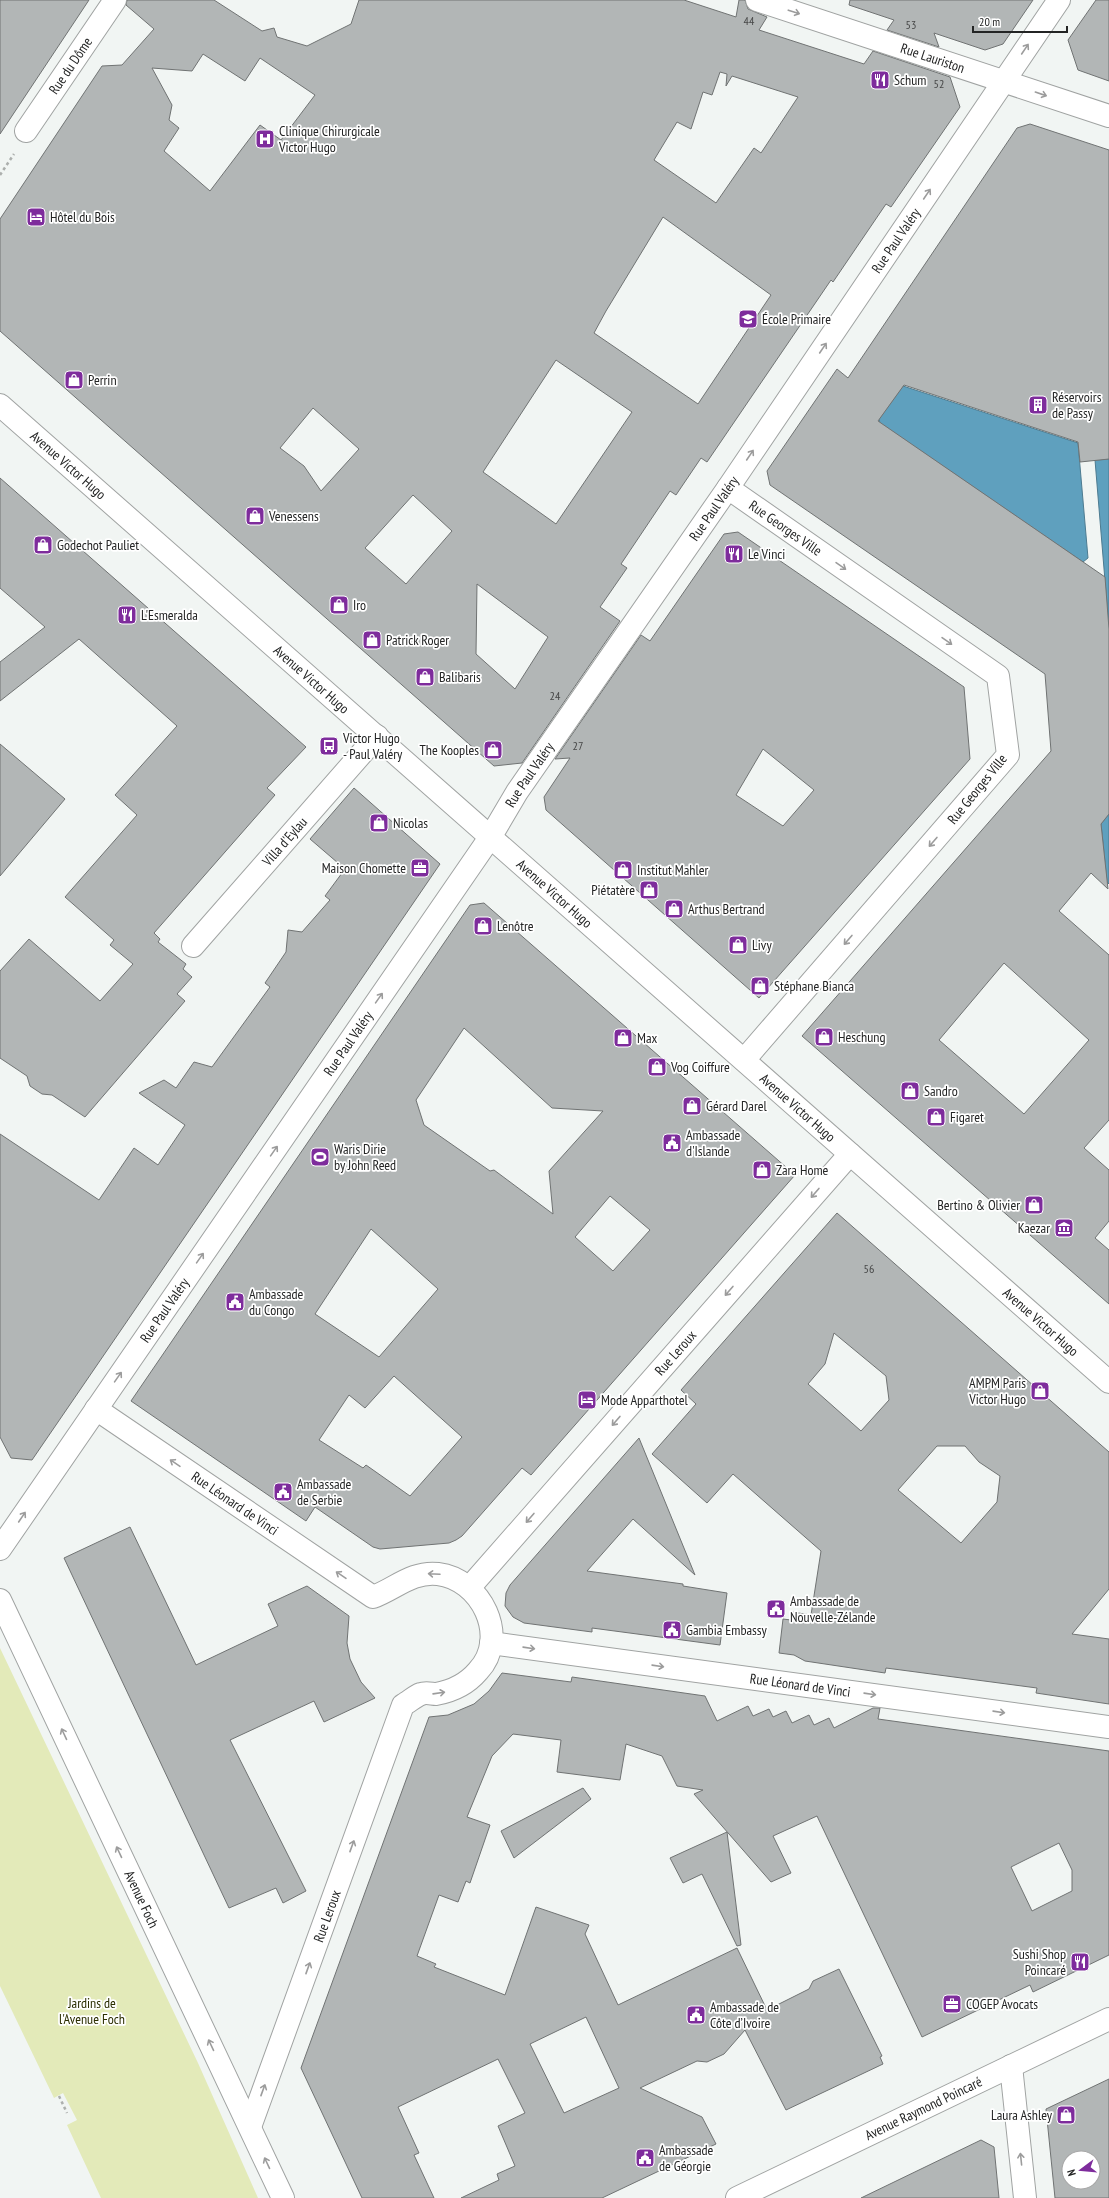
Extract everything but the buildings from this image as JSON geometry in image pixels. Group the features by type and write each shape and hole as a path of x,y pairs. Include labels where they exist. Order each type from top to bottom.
{"street":[{"name":"Rue du Dôme","path":"22,139 115,0"},
{"name":"Rue Lauriston","path":"757,0 1109,116"},
{"name":"Rue Paul Valéry","path":"0,1549 491,836 517,792 728,488 1059,0"},
{"name":"Avenue Victor Hugo","path":"0,405 1109,1382"},
{"name":"Rue Georges Ville","path":"728,488 998,676 1008,755 744,1060"},
{"name":"Villa d'Eylau","path":"193,946 377,736"},
{"name":"Rue Leroux","path":"469,1588 850,1154"},
{"name":"Rue Léonard de Vinci","path":"96,1409 373,1597 389,1591 399,1583 412,1577 425,1574 438,1574 455,1579 469,1588"},
{"path":"469,1588 480,1598 487,1612 491,1627 491,1643"},
{"name":"Avenue Foch","path":"0,1600 283,2198"},
{"name":"Rue Léonard de Vinci","path":"491,1643 1109,1727"},
{"name":"Rue Leroux","path":"250,2127 403,1705 422,1694 434,1694 450,1691 466,1683 479,1670 487,1657 491,1643"},
{"name":"Avenue Raymond Poincaré","path":"737,2198 1109,2019"},
{"path":"1011,2066 1025,2198"}],"path":[{"path":"0,175 22,139"},
{"path":"58,2096 67,2113"}],"green space":[{"name":"Jardins de l'Avenue Foch","path":"0,1648 198,2063 258,2198 101,2198 67,2125 77,2120 63,2093 54,2098 0,1986"}],"water":[{"path":"903,386 1078,443 1088,558 1083,562 880,423 879,419"},
{"path":"1109,459 1109,629 1095,460"},
{"path":"1109,814 1109,884 1107,882 1101,824"}],"place":[{"name":"Schum","path":"880,80"},
{"name":"Clinique Chirurgicale Victor Hugo","path":"265,139"},
{"name":"Hôtel du Bois","path":"36,217"},
{"name":"École Primaire","path":"748,319"},
{"name":"Perrin","path":"74,380"},
{"name":"Réservoirs de Passy","path":"1038,405"},
{"name":"Venessens","path":"255,516"},
{"name":"Godechot Pauliet","path":"43,545"},
{"name":"Le Vinci","path":"734,554"},
{"name":"Iro","path":"339,605"},
{"name":"L'Esmeralda","path":"127,615"},
{"name":"Patrick Roger","path":"372,640"},
{"name":"Balibaris","path":"425,677"},
{"name":"Victor Hugo - Paul Valéry","path":"329,746"},
{"name":"The Kooples","path":"493,750"},
{"name":"Nicolas","path":"379,823"},
{"name":"Maison Chomette","path":"420,868"},
{"name":"Institut Mahler","path":"623,870"},
{"name":"Piétatère","path":"649,890"},
{"name":"Arthus Bertrand","path":"674,909"},
{"name":"Lenôtre","path":"483,926"},
{"name":"Livy","path":"738,945"},
{"name":"Stéphane Bianca","path":"760,986"},
{"name":"Heschung","path":"824,1037"},
{"name":"Max","path":"623,1038"},
{"name":"Vog Coiffure","path":"657,1067"},
{"name":"Sandro","path":"910,1091"},
{"name":"Gérard Darel","path":"692,1106"},
{"name":"Figaret","path":"936,1117"},
{"name":"Ambassade d'Islande","path":"672,1143"},
{"name":"Waris Dirie by John Reed","path":"320,1157"},
{"name":"Zara Home","path":"762,1170"},
{"name":"Bertino & Olivier","path":"1034,1205"},
{"name":"Kaezar","path":"1064,1228"},
{"name":"Ambassade du Congo","path":"235,1302"},
{"name":"AMPM Paris Victor Hugo","path":"1040,1391"},
{"name":"Mode Apparthotel","path":"587,1400"},
{"name":"Ambassade de Serbie","path":"283,1492"},
{"name":"Ambassade de Nouvelle-Zélande","path":"776,1609"},
{"name":"Gambia Embassy","path":"672,1630"},
{"name":"Sushi Shop Poincaré","path":"1080,1962"},
{"name":"COGEP Avocats","path":"952,2004"},
{"name":"Ambassade de Côte d’Ivoire","path":"696,2015"},
{"name":"Laura Ashley","path":"1066,2115"},
{"name":"Ambassade de Géorgie","path":"645,2158"}]}
